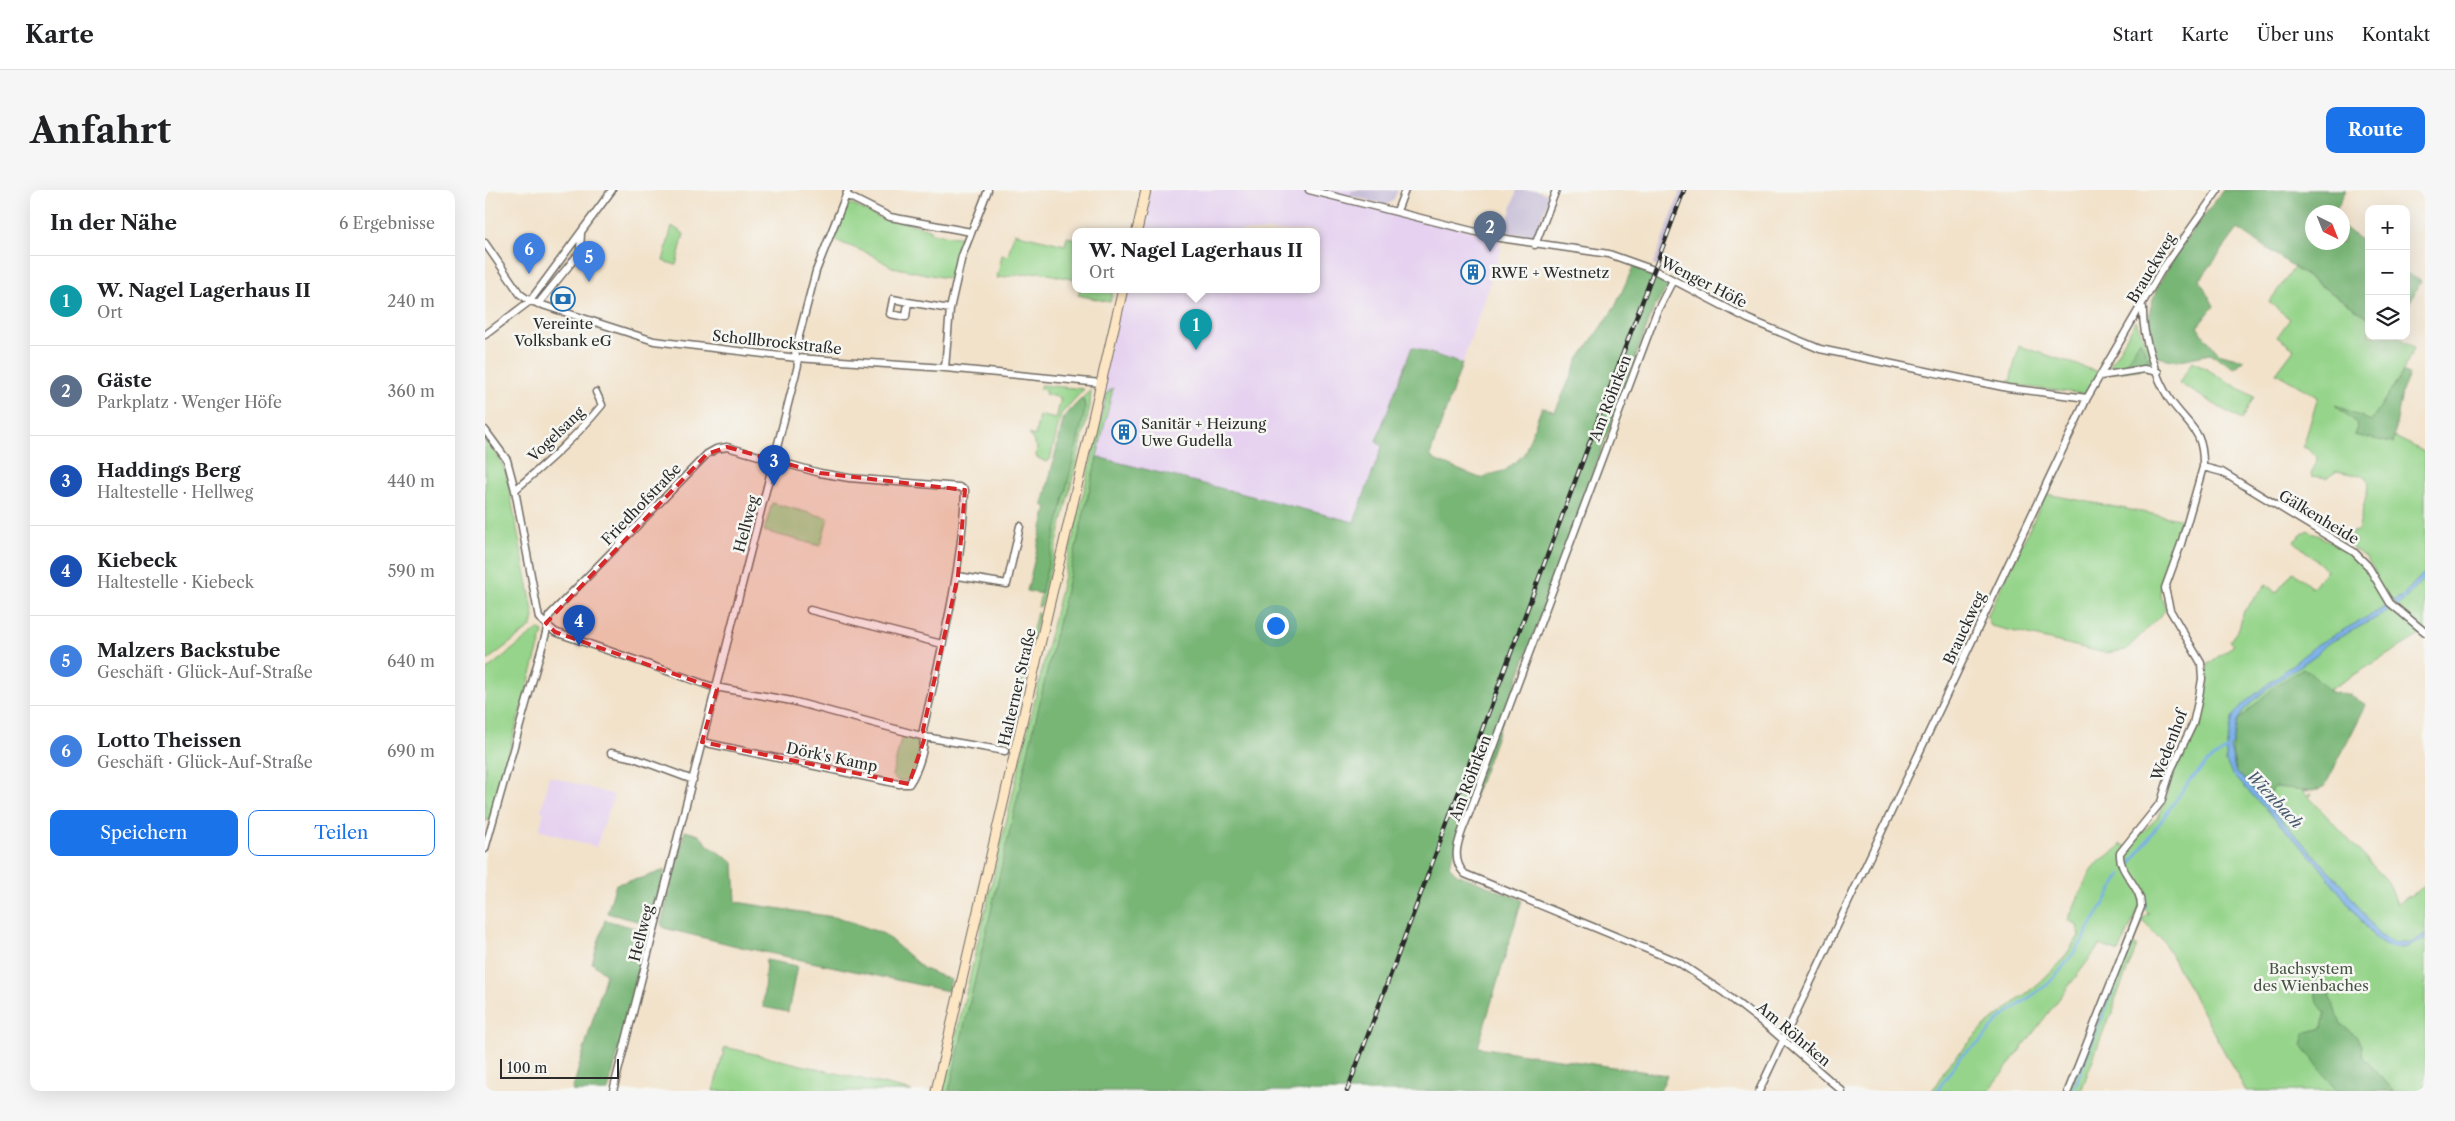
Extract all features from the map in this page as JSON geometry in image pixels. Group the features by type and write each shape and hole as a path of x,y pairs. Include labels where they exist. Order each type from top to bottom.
{"main road":[{"path":"1138,228 1147,190"},
{"name":"Halterner Straße","path":"936,1091 1122,293"}],"street":[{"path":"485,335 530,301 612,190"},
{"path":"945,368 950,309 963,256 988,190"},
{"name":"Wenger Höfe","path":"1309,190 1500,238 1535,245 1609,254 1645,266 1748,319 1820,349 2008,388 2087,398"},
{"path":"1397,212 1405,190"},
{"path":"1535,245 1556,190"},
{"name":"Brauckweg","path":"1759,1091 2087,398 2143,306 2161,271 2218,190"},
{"path":"847,193 890,217 971,232"},
{"name":"Hellweg","path":"613,1091 775,460 798,365 795,351 816,271 847,193"},
{"path":"538,304 580,252 581,234"},
{"name":"Schollbrockstraße","path":"485,244 520,294 530,301 654,341 797,358 945,368 1101,383"},
{"name":"Am Röhrken","path":"1673,280 1657,311 1600,461 1470,811 1456,850 1456,859 1465,874 1678,962 1723,992 1783,1039 1842,1091"},
{"path":"908,302 950,309"},
{"name":"Wedenhof","path":"2067,1091 2141,907 2139,893 2119,860 2120,853 2161,802 2171,770 2193,724 2202,680 2201,662 2171,610 2165,588 2181,544 2203,467 2202,448 2196,430 2171,400 2158,372 2145,336 2143,306"},
{"path":"2100,376 2143,370 2158,372"},
{"name":"Vogelsang","path":"515,490 579,434 602,405 596,392"},
{"path":"485,430 507,460 515,490 539,618 555,632 717,688 814,706 925,737 1005,751"},
{"name":"Friedhofstraße","path":"546,623 549,616 707,454 715,449 727,447 820,473 849,478 959,487 965,490 963,536 958,576"},
{"name":"Gälkenheide","path":"2203,467 2222,472 2354,552 2368,566 2389,601 2397,610 2425,632"},
{"path":"925,737 923,730 958,576 1007,584 1020,526"},
{"path":"810,610 943,644"},
{"path":"485,849 546,633 546,623"},
{"name":"Dörk's Kamp","path":"702,742 899,784 909,784 915,776 925,737"},
{"path":"611,753 634,758 693,780"}],"highlighted area":[{"path":"727,447 820,473 965,490 958,576 923,730 925,737 909,784 702,742 717,689 555,632 546,623 707,454"}],"shaded area":[{"path":"1146,190 1352,190 1349,199 1500,238 1501,250 1462,364 1412,347 1376,441 1382,447 1354,522 1085,456 1122,293 1320,293 1320,228 1138,228"},
{"path":"1352,190 1398,190 1393,201 1386,205 1350,196"},
{"path":"1517,190 1536,190 1550,195 1535,236 1504,232"},
{"path":"1681,190 1686,190 1657,267 1653,265"},
{"path":"549,776 614,795 596,847 539,830 544,812 541,811"}],"green space":[{"path":"2223,190 2346,190 2338,205 2305,205 2305,250 2350,250 2350,232 2365,244 2365,315 2238,229 2200,280 2214,306 2197,327 2218,353 2244,360 2235,368 2210,354 2176,361 2158,357 2149,323 2151,307 2156,290 2165,272"},
{"path":"849,203 886,221 888,218 930,229 930,233 964,238 951,279 892,267 870,254 834,240"},
{"path":"672,226 684,234 676,265 663,261"},
{"path":"1014,233 1065,245 1067,237 1072,238 1072,279 1039,272 997,278 1002,255 1008,256"},
{"path":"1634,265 1668,281 1669,285 1653,310 1449,866 1457,874 1522,900 1478,1047 1667,1075 1660,1091 949,1091 1097,457 1354,522 1382,447 1376,441 1412,347 1462,364 1430,455 1434,460 1480,478 1506,470 1524,454 1542,407 1555,412 1579,358 1615,307"},
{"name":"Bachsystem des Wienbaches","path":"2294,268 2365,315 2365,340 2403,340 2414,347 2401,375 2371,421 2337,406 2358,425 2354,435 2393,443 2395,437 2425,452 2425,632 2329,690 2357,706 2319,790 2302,791 2307,795 2312,794 2309,797 2388,882 2397,904 2425,886 2425,1091 2246,1091 2162,939 2155,935 2143,920 2133,944 2137,946 2115,1000 2113,1015 2108,1019 2081,1091 2069,1091 2139,918 2141,915 2143,918 2147,914 2149,915 2146,910 2139,907 2119,952 2100,945 1989,1091 1932,1091 1947,1066 1984,1027 2038,984 2061,962 2079,936 2077,925 2068,920 2092,870 2121,844 2127,847 2158,817 2164,805 2176,765 2198,725 2208,664 2234,645 2230,641 2239,628 2244,611 2266,584 2276,593 2293,572 2312,588 2327,570 2294,541 2307,530 2347,550 2376,573 2367,559 2349,545 2352,532 2358,531 2369,483 2367,477 2337,471 2327,478 2312,476 2311,473 2316,464 2317,457 2310,450 2303,447 2318,397 2276,373 2294,349 2277,337 2290,319 2269,302"},
{"path":"2410,275 2421,281 2410,302"},
{"path":"1079,293 1112,293 1110,302 1078,295"},
{"path":"2136,321 2156,368 2106,373","holes":["2140,341 2152,365 2123,369"]},
{"path":"2140,340 2152,366 2123,370"},
{"path":"2019,346 2099,372 2085,394 2009,385"},
{"path":"2193,361 2254,397 2241,420 2179,383"},
{"path":"2403,372 2409,375 2402,391 2393,443 2354,435 2358,425 2335,405 2371,421"},
{"path":"1041,385 1084,389 1061,414 1050,460 1046,462 1036,457 1037,447 1029,434 1035,436 1039,415 1056,419 1061,398 1045,394 1046,390 1039,389"},
{"path":"1113,388 949,1091 943,1091 1107,393"},
{"path":"1091,390 1090,406 1042,605 1038,607 1085,410 1082,399 1080,400"},
{"path":"1081,399 1084,401 1085,410 1041,594 1027,591 1047,507 1043,505 1064,417"},
{"path":"485,439 498,456 506,472 534,616 532,626 485,662"},
{"path":"2046,494 2184,520 2175,550 2161,582 2160,595 2166,610 2126,650 2105,653 1991,626 1987,617"},
{"path":"772,503 828,518 820,546 764,531"},
{"path":"1037,612 1039,616 1009,747 1006,746"},
{"path":"538,629 543,632 489,821 485,820 485,671"},
{"path":"2303,668 2317,678 2331,693 2349,694 2366,705 2325,786 2314,791 2275,787 2264,799 2236,771 2232,750 2237,721 2274,687"},
{"path":"904,737 916,740 918,754 909,777 904,781 898,781 892,776 901,739"},
{"path":"685,831 699,835 709,846 734,863 736,902 840,918 884,934 924,969 951,980 948,991 741,947 664,928 661,924"},
{"path":"665,870 652,922 648,924 607,913 616,884"},
{"path":"605,920 646,931 649,935 608,1091 572,1091 606,974 592,963"},
{"path":"766,960 797,966 788,1012 763,1007"},
{"path":"2314,988 2328,993 2341,1024 2356,1036 2362,1045 2363,1057 2394,1091 2337,1091 2302,1045 2305,1033 2322,1028 2325,1013 2317,1001"},
{"path":"725,1047 912,1091 713,1091"}],"water":[{"path":"2425,572 2425,578 2397,607 2393,601 2402,596"},
{"path":"2389,605 2393,609 2327,644 2316,655 2269,687 2244,710 2237,721 2233,743 2230,747 2235,770 2344,887 2379,935 2394,943 2411,943 2425,934 2425,939 2399,948 2386,946 2374,937 2316,862 2232,774 2226,762 2226,748 2233,716 2243,704 2318,644"}],"waterway":[{"path":"2127,869 2190,780 2209,761 2228,748"},
{"path":"2128,867 2145,897 2145,908"},
{"path":"1937,1091 1961,1056 1980,1042 2000,1019 2048,984 2060,971 2081,943 2121,874"},
{"path":"2073,1091 2141,919"}],"railway":[{"path":"1347,1091 1684,190"}],"place":[{"name":"Gäste","path":"1490,252"},
{"name":"RWE + Westnetz","path":"1473,272"},
{"name":"Lotto Theissen","path":"529,274"},
{"name":"Malzers Backstube","path":"589,282"},
{"name":"Vereinte Volksbank eG","path":"563,299"},
{"name":"W. Nagel Lagerhaus II","path":"1196,350"},
{"name":"Sanitär + Heizung Uwe Gudella","path":"1124,432"},
{"name":"Haddings Berg","path":"774,486"},
{"name":"Kiebeck","path":"579,646"}],"water label":[{"name":"Wienbach","path":"2275,799"}]}
